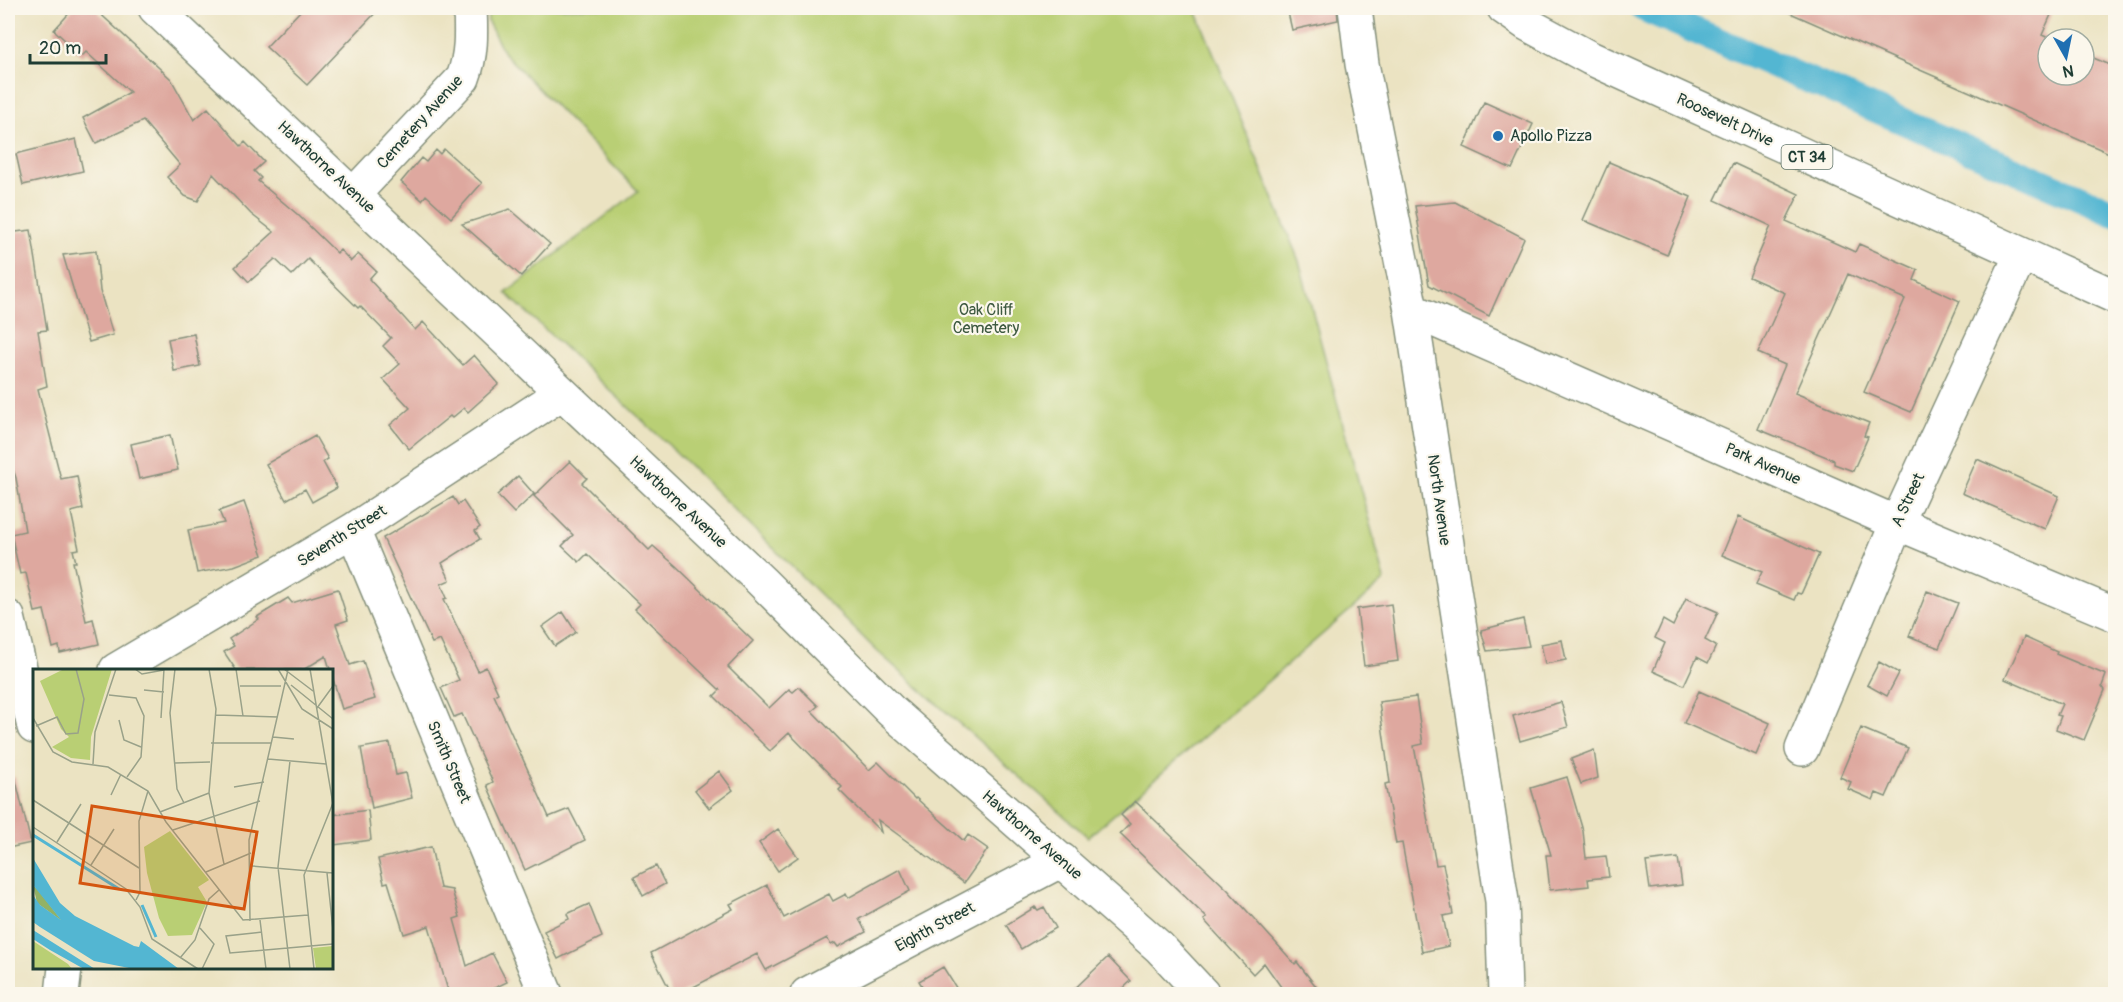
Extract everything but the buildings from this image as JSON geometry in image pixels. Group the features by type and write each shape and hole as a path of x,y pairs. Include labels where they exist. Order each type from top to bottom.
{"street":[{"name":"Hawthorne Avenue","path":"155,8 761,581 891,711 1159,947 1203,994"},
{"name":"Cemetery Avenue","path":"354,194 463,78 470,61 470,8"},
{"name":"North Avenue","path":"1355,8 1362,64 1411,310 1454,603 1502,901 1505,994"},
{"name":"Roosevelt Drive","path":"1504,8 1527,24 1590,58 2115,297"},
{"name":"A Street","path":"1802,749 1897,523 2021,255"},
{"name":"Park Avenue","path":"1411,310 1897,523 2115,615"},
{"name":"Seventh Street","path":"118,669 353,530 562,393"},
{"name":"Smith Street","path":"353,530 546,994"},
{"path":"8,617 33,718"},
{"name":"Eighth Street","path":"807,994 1062,860"},
{"path":"62,994 65,969"}],"green space":[{"name":"Oak Cliff Cemetery","path":"487,8 1195,8 1299,261 1385,580 1088,837 877,651 673,449 506,293 638,191 504,53 488,22"}],"waterway":[{"path":"1643,8 2116,214"}],"place":[{"name":"Apollo Pizza","path":"1498,136"}]}
